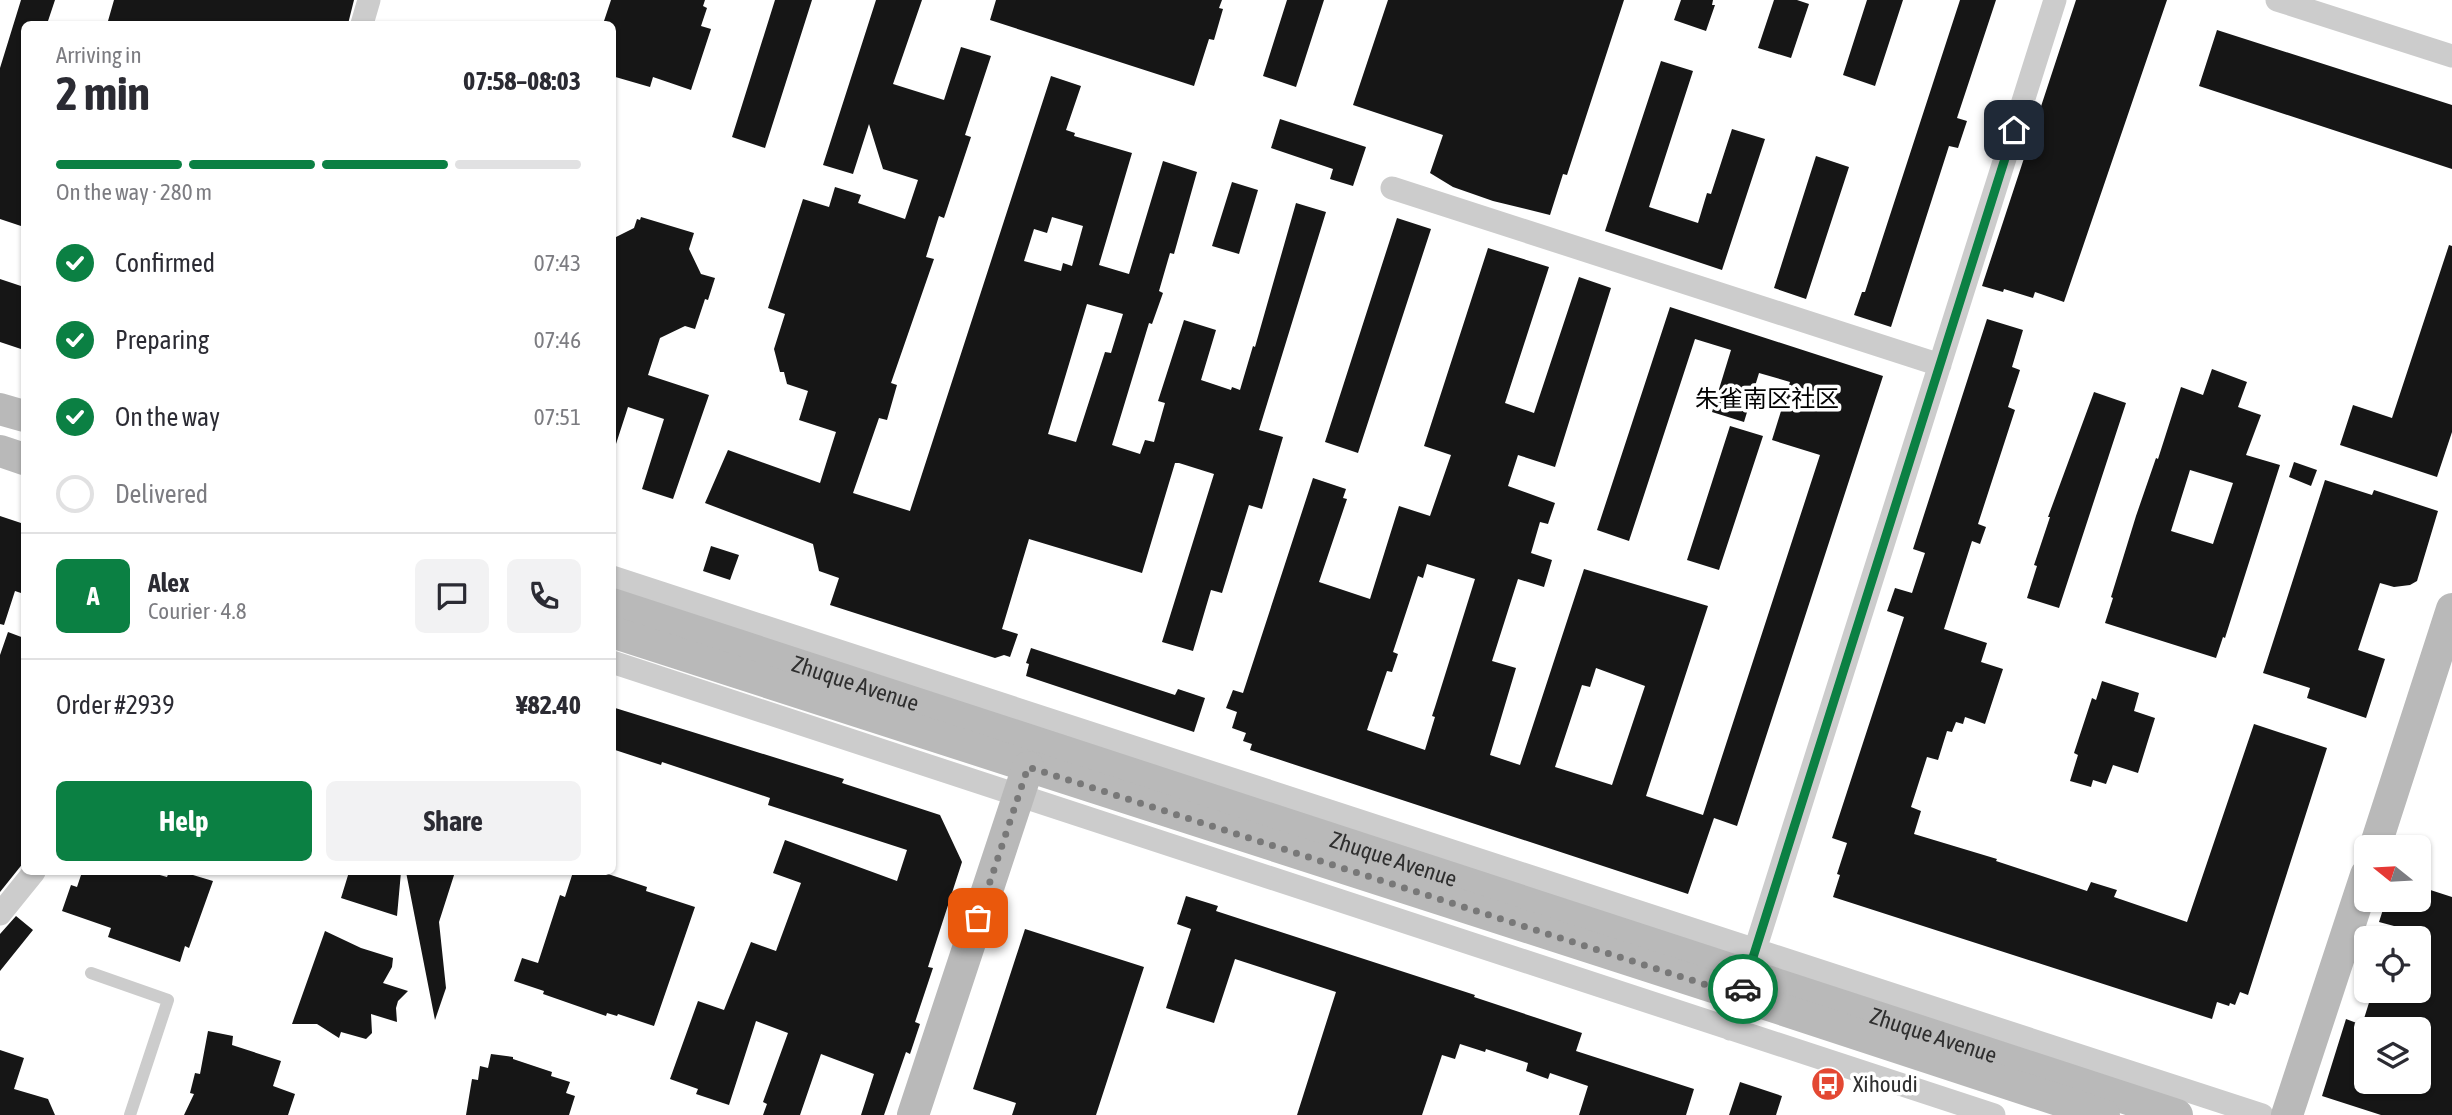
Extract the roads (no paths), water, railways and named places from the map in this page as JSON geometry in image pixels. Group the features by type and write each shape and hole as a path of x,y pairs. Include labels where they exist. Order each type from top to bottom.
{"main road":[{"path":"0,409 21,415"},
{"path":"0,451 21,458"},
{"name":"Zhuque Avenue","path":"616,605 2177,1115"},
{"path":"2380,835 2444,665 2452,609"},
{"name":"Zhuque Avenue","path":"616,633 1023,781 1748,973 2104,1115"},
{"path":"913,1115 1023,781"},
{"path":"2287,1115 2354,911"}],"street":[{"path":"363,21 369,0"},
{"path":"1730,1029 2055,0"},
{"path":"2277,0 2306,4 2452,56"},
{"path":"1392,188 1940,365"},
{"path":"616,578 1748,973 2262,1115"},
{"path":"616,663 1023,781 1730,1029 1994,1115"},
{"path":"0,914 32,875"}],"lane":[{"path":"91,973 168,1000 130,1115"}],"place":[{"name":"Xihoudi","path":"1828,1084"}],"district":[{"name":"朱雀南区社区","path":"1767,398"}]}
